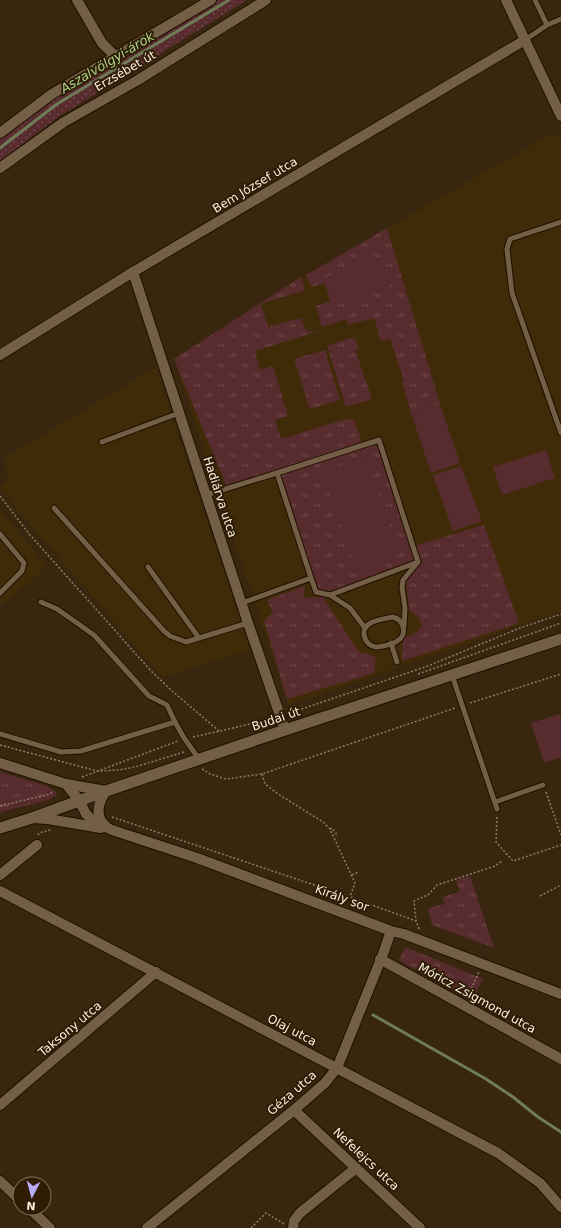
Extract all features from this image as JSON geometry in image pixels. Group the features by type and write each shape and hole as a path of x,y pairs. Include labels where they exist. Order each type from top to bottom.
{"main road":[{"name":"Budai út","path":"0,828 106,791 200,763 285,730 561,639"}],"street":[{"path":"77,0 102,43 117,55"},
{"name":"Erzsébet út","path":"0,133 52,94 211,0"},
{"name":"Erzsébet út","path":"0,168 64,122 138,80 266,0"},
{"path":"506,0 561,116"},
{"name":"Bem József utca","path":"0,355 133,272 525,40"},
{"name":"Hadiárva utca","path":"133,272 248,623 285,730"},
{"path":"0,763 66,784 106,791 100,800 99,812 102,821 112,830"},
{"name":"Király sor","path":"66,784 79,800 84,811 96,823 112,830 197,858 391,931 404,934 561,994"},
{"name":"Király sor","path":"32,818 54,820 112,830"},
{"path":"0,875 37,845"},
{"name":"Olaj utca","path":"0,891 498,1153 540,1183 561,1207"},
{"name":"Géza utca","path":"148,1228 325,1084 337,1068 391,931"},
{"name":"Móricz Zsigmond utca","path":"380,959 561,1059"},
{"name":"Taksony utca","path":"0,1105 156,972"},
{"name":"Nefelejcs utca","path":"294,1110 420,1228"},
{"path":"289,1226 300,1213 356,1168"},
{"path":"0,1181 12,1192"},
{"path":"37,1216 50,1228"}],"lane":[{"path":"535,0 548,25"},
{"path":"525,40 548,25 561,19"},
{"path":"561,222 510,239 507,248 512,293 561,432"},
{"path":"102,442 179,413"},
{"path":"206,495 379,440 418,562"},
{"path":"277,473 316,592 330,594 350,608 365,628"},
{"path":"54,508 170,636 186,642 248,623"},
{"path":"0,534 24,563 22,571 0,593"},
{"path":"330,594 418,562"},
{"path":"403,627 402,622 398,618 393,617 369,624 365,628 364,636 366,641 373,647 397,642 401,638 403,633 405,608 402,587 404,580 418,562"},
{"path":"148,567 198,638"},
{"path":"242,603 311,578"},
{"path":"41,602 57,608 94,635 149,696 167,705 184,738 200,763"},
{"path":"391,643 397,662"},
{"path":"452,674 497,809"},
{"path":"0,734 61,752 71,752 81,751 175,722"},
{"path":"495,802 544,786"}],"path":[{"path":"117,55 138,80"},
{"path":"0,496 30,535 151,671 220,732"},
{"path":"0,745 97,771 184,738 220,732 281,717 428,666 520,628 561,614"},
{"path":"200,763 210,774 226,779 262,774 561,674"},
{"path":"262,774 265,784 323,822 330,829 355,883 350,897"},
{"path":"544,786 561,835"},
{"path":"0,806 18,802"},
{"path":"497,809 496,842 513,861 561,845"},
{"path":"107,816 350,897 416,921"},
{"path":"330,829 332,828 338,836"},
{"path":"37,845 39,833 52,829"},
{"path":"419,931 416,921 414,900 428,895 437,885 495,866 502,861"},
{"path":"352,875 358,872"},
{"path":"540,896 561,885"},
{"path":"464,1005 484,964"},
{"path":"251,1228 266,1213 289,1226"}],"shaded area":[{"path":"555,132 561,144 561,611 289,705 174,359 306,275"},
{"path":"155,368 250,650 162,677 0,489 0,486 8,479 5,458"},
{"path":"0,510 47,567 0,606"}],"green space":[{"path":"212,0 247,0 58,117 0,161 0,134 43,101"},
{"path":"387,228 440,404 411,413 402,382 404,381 390,339 381,341 374,318 348,325 346,319 322,327 316,306 331,301 325,283 312,287 306,275"},
{"path":"381,258 390,286 332,305 323,278"},
{"path":"301,277 305,290 261,304 268,327 301,318 307,332 319,331 255,351 260,370 273,366 288,416 275,420 281,439 346,419 354,420 363,445 379,440 415,550 417,545 484,525 519,623 402,661 403,638 413,635 422,626 418,617 409,610 405,569 330,595 316,592 276,473 229,492 174,359"},
{"path":"354,337 359,349 355,350 372,399 346,407 327,346"},
{"path":"325,350 340,400 310,409 294,359"},
{"path":"440,404 460,463 431,473 411,413"},
{"path":"546,450 555,478 502,495 493,467"},
{"path":"366,456 399,554 357,570 322,473"},
{"path":"461,466 482,521 453,531 433,475"},
{"path":"305,586 303,598 323,597 359,652 369,654 376,658 374,673 287,699 264,621 273,612 267,600"},
{"path":"559,714 561,718 561,757 544,763 531,723"},
{"path":"0,772 47,786 58,794 48,800 0,812"},
{"path":"470,876 494,948 432,925 428,908 445,904 442,897 460,892 456,880"},
{"path":"405,947 483,979 472,1001 399,960"}],"waterway":[{"name":"Aszalvölgyi-árok","path":"0,148 57,104 229,0"},
{"path":"373,1015 486,1079 561,1132"}]}
